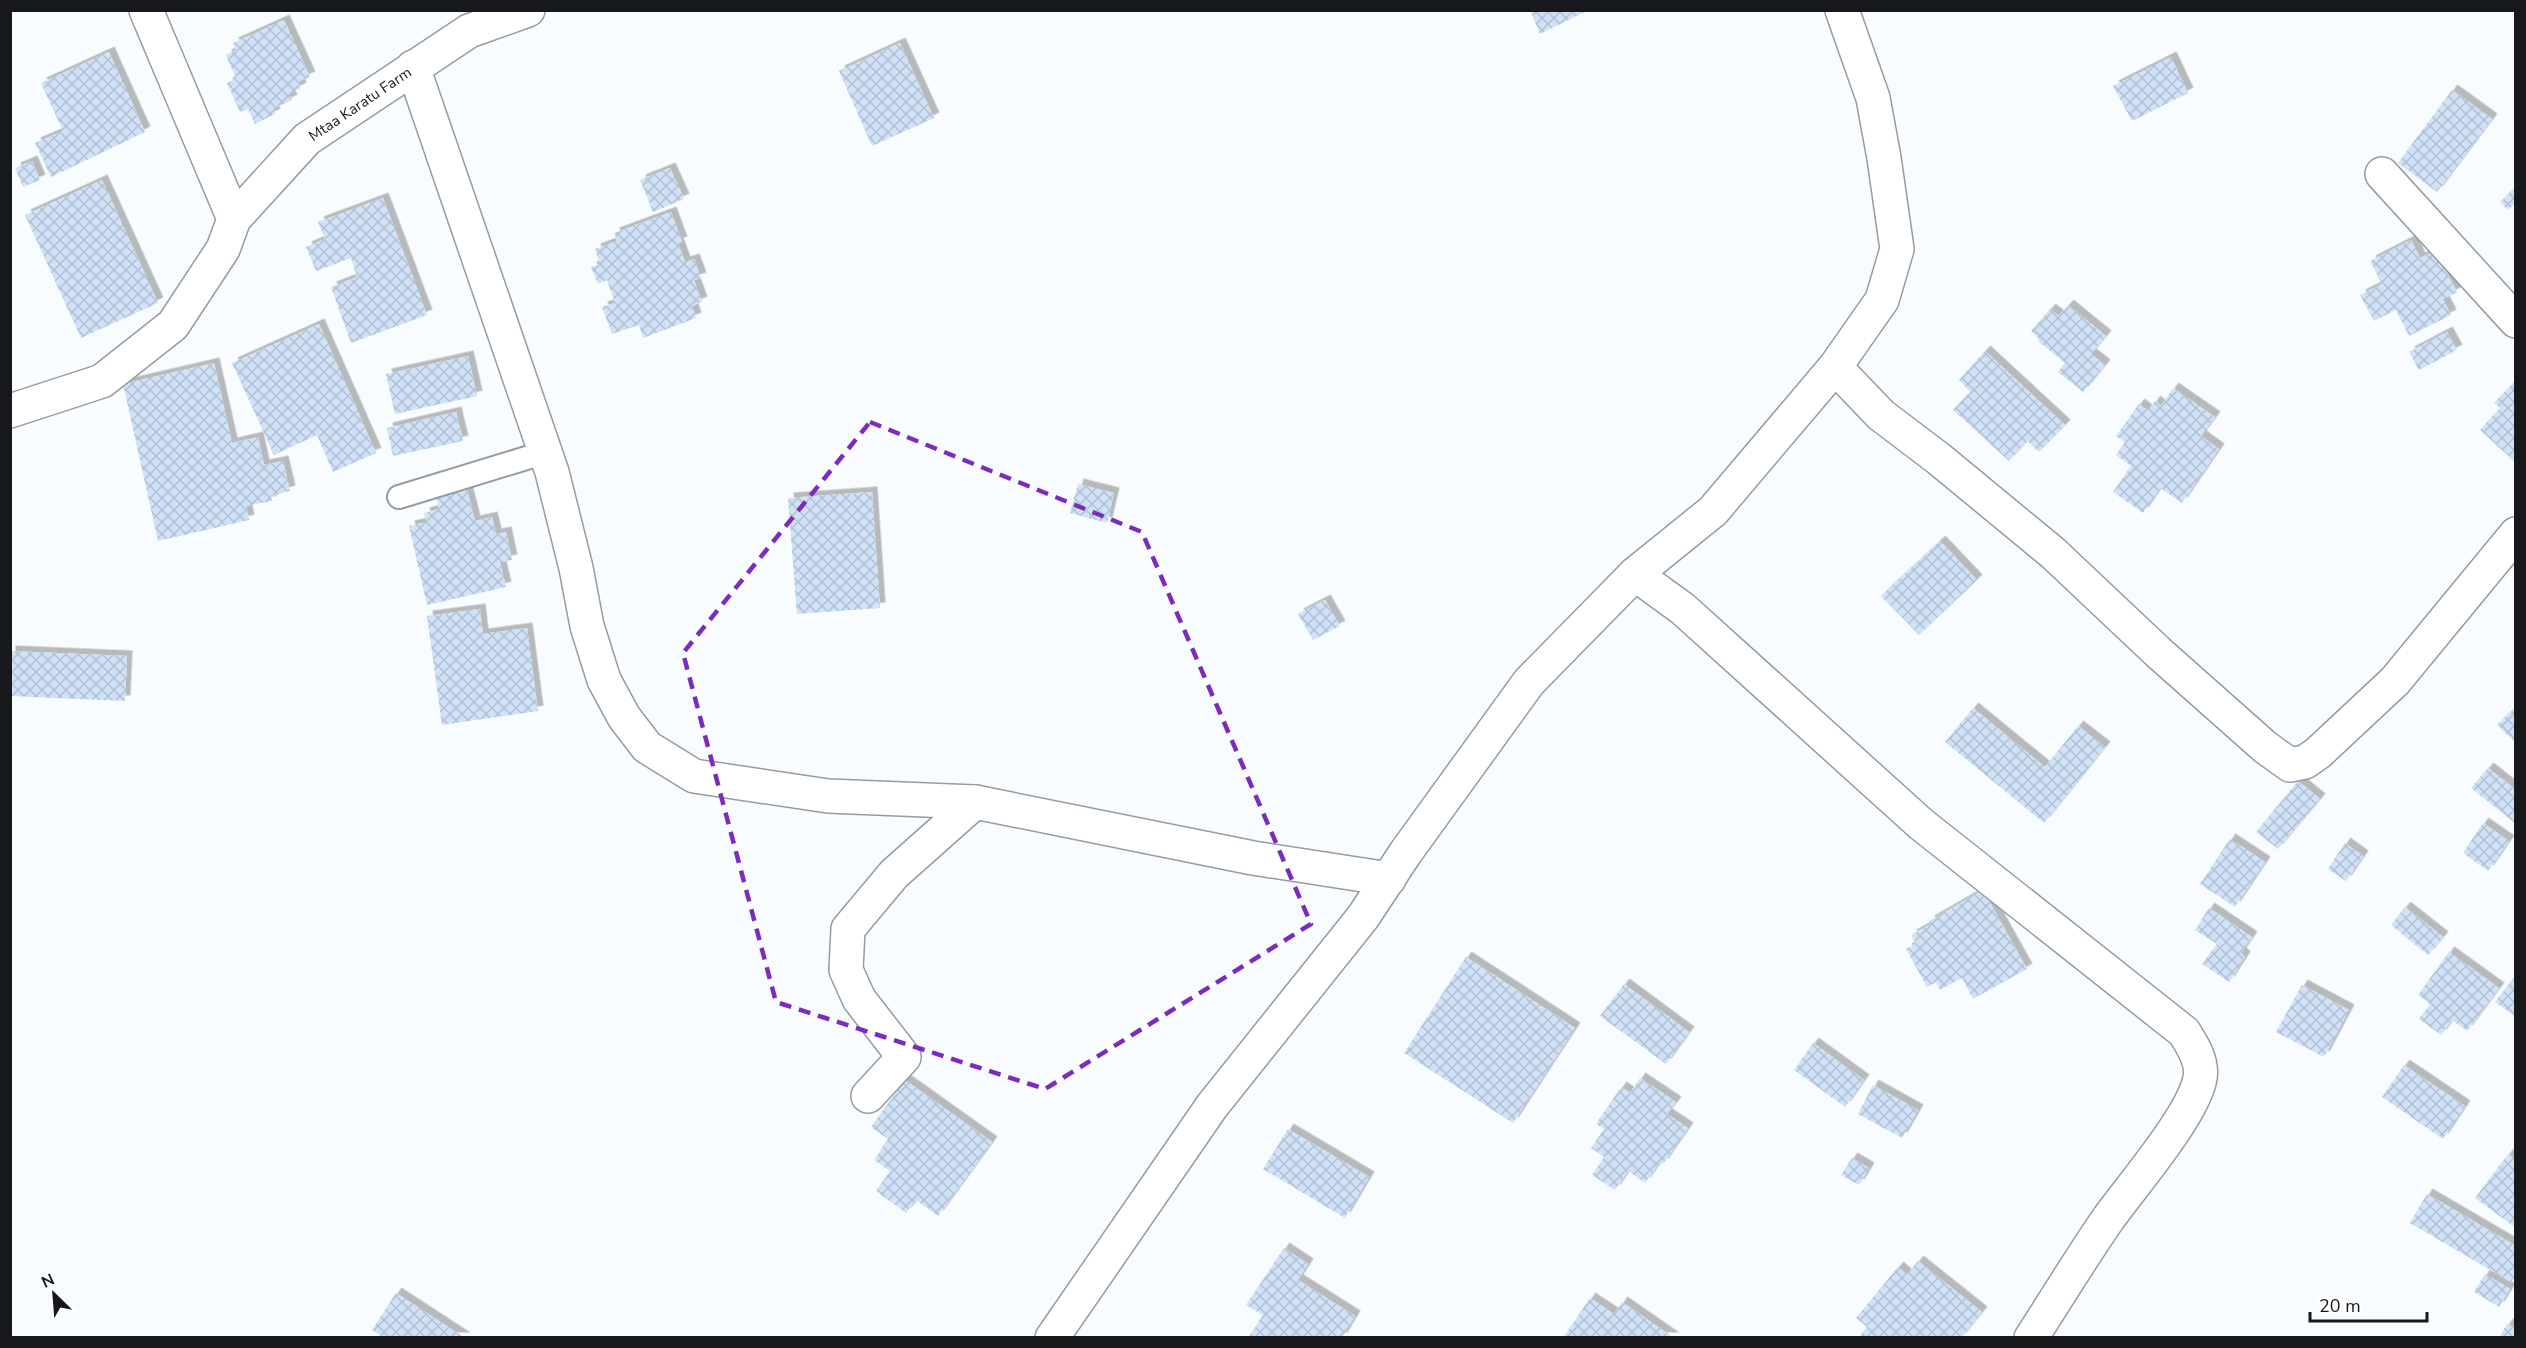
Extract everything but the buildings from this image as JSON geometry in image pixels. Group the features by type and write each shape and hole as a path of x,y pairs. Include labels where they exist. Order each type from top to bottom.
{"street":[{"path":"146,10 234,219"},
{"name":"Mtaa Karatu Farm","path":"10,411 102,381 173,325 223,249 234,219 307,139 469,31 528,10"},
{"path":"1052,1338 1212,1106 1363,917 1529,682 1635,574 1713,511 1835,367 1882,300 1897,249 1873,98 1842,10"},
{"path":"413,67 546,452 576,568 586,626 604,680 624,717 647,747 694,776 828,796 975,802 1159,837 1253,858 1389,879"},
{"path":"2382,174 2516,321"},
{"path":"1835,367 1881,415 1939,459 2053,553 2159,653 2265,747 2290,765 2305,762 2318,753 2395,681 2516,534"},
{"path":"1635,574 1683,609 1921,824 2184,1032 2194,1047 2200,1064 2200,1079 2185,1114 2107,1221 2031,1338"},
{"path":"868,1096 904,1057 859,999 846,970 848,929 894,874 975,802"}],"lane":[{"path":"399,497 546,452"}],"highlighted area":[{"path":"870,422 1142,532 1311,924 1045,1089 776,1002 683,653"}]}
